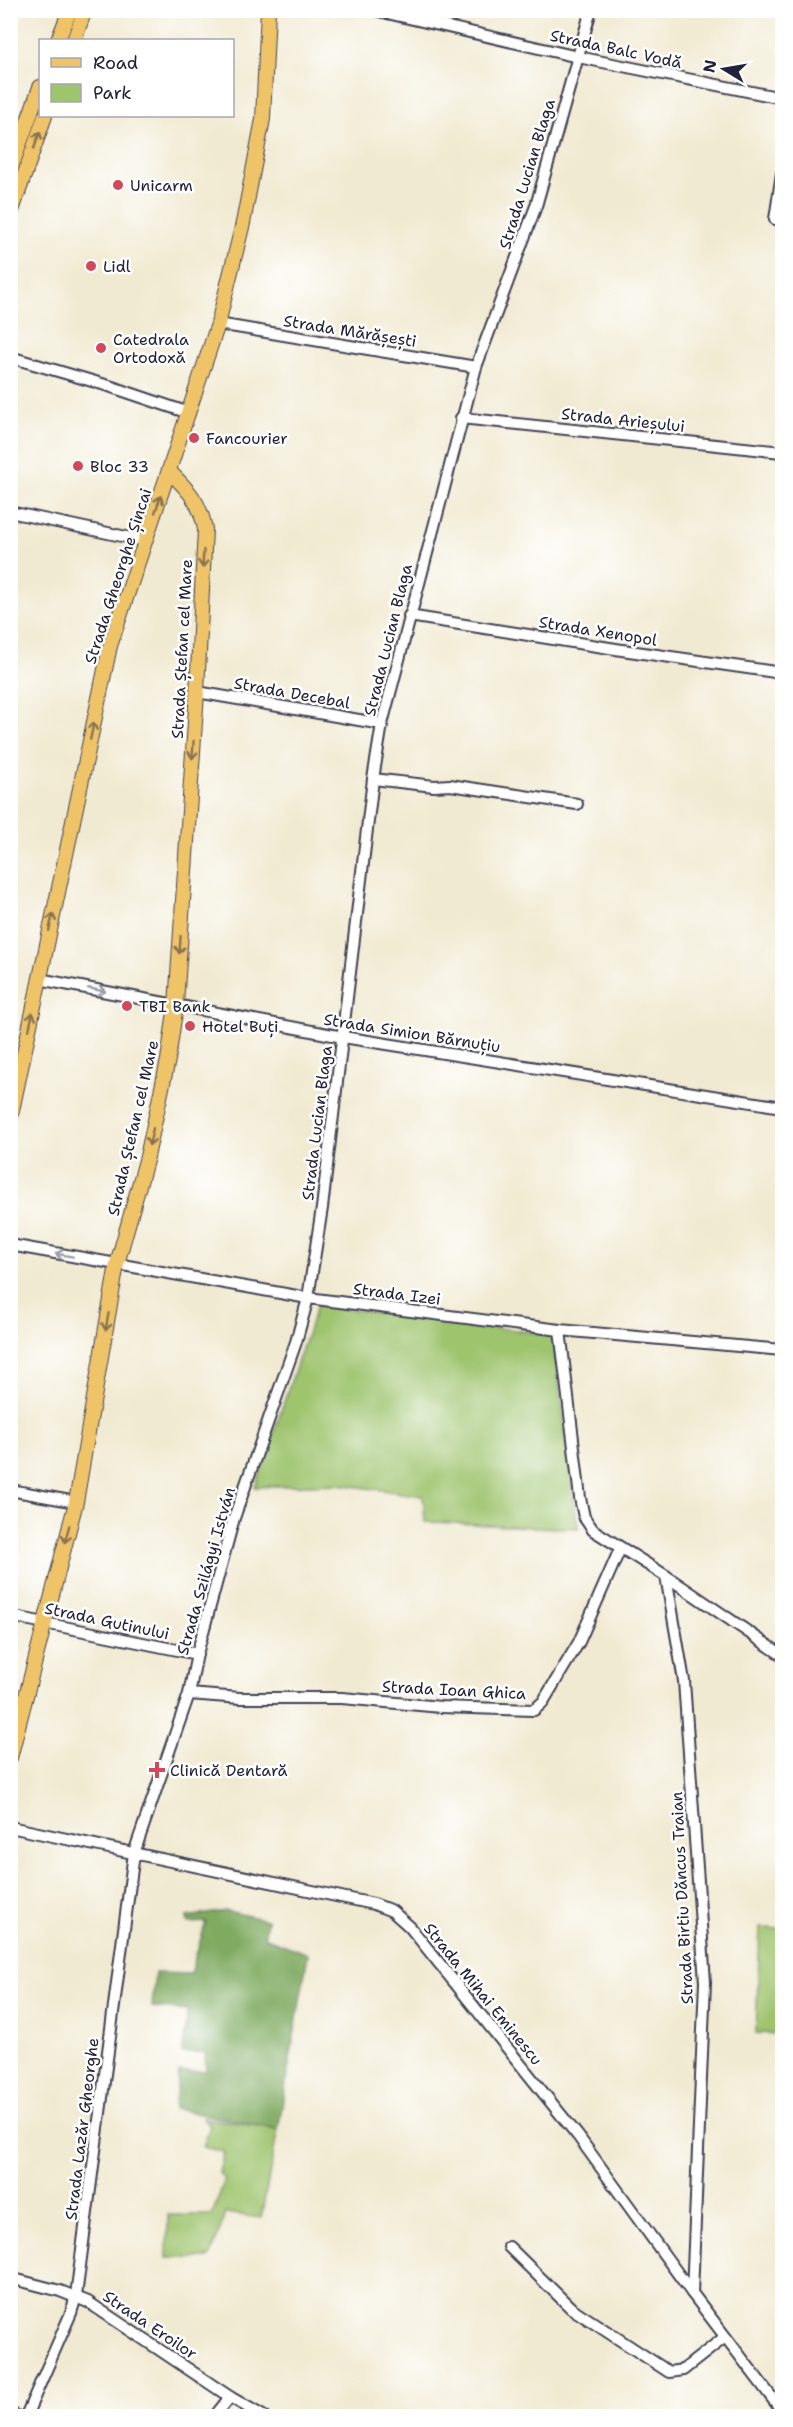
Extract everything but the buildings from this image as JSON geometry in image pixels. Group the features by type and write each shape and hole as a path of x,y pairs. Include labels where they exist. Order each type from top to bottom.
{"main road":[{"path":"58,39 70,10"},
{"path":"74,39 86,10"},
{"name":"Strada Gheorghe Șincai","path":"10,1120 110,646 218,324 243,223 263,119 268,10"},
{"path":"10,171 39,90"},
{"path":"12,208 45,117"},
{"name":"Strada Ștefan cel Mare","path":"10,1758 76,1502 117,1264 147,1157 164,1082 176,1005 197,692 205,529 202,512 195,499 169,471"}],"street":[{"name":"Strada Balc Vodă","path":"374,10 578,57 783,98"},
{"name":"Strada Lucian Blaga","path":"308,1298 322,1208 373,779 382,724 461,418 476,367 536,206 591,10"},
{"path":"774,219 783,173"},
{"name":"Strada Mărășești","path":"218,324 476,367"},
{"path":"10,357 110,386 189,414"},
{"name":"Strada Arieșului","path":"461,418 783,453"},
{"path":"10,512 145,541"},
{"name":"Strada Xenopol","path":"409,616 783,673"},
{"name":"Strada Decebal","path":"197,692 382,724"},
{"path":"373,779 450,786 577,804"},
{"name":"Strada Simion Bărnuțiu","path":"39,979 343,1037 783,1107"},
{"name":"Strada Izei","path":"10,1245 308,1298 560,1330 783,1350"},
{"name":"Strada Szilágyi István","path":"134,1853 189,1694 196,1654 234,1518 296,1342 308,1298"},
{"path":"560,1330 574,1455 584,1517 593,1530 621,1550 666,1576 783,1655"},
{"path":"10,1490 76,1502"},
{"name":"Strada Ioan Ghica","path":"189,1694 240,1698 342,1698 441,1707 534,1710 543,1702 579,1642 621,1550"},
{"name":"Strada Birtiu Dăncus Traian","path":"666,1576 684,1681 705,1982 692,2293"},
{"name":"Strada Gutinului","path":"10,1616 196,1654"},
{"name":"Strada Mihai Eminescu","path":"10,1827 374,1904 392,1911 410,1927 578,2136 692,2293 783,2411"},
{"name":"Strada Lazăr Gheorghe","path":"26,2416 71,2313 76,2296 134,1853"},
{"path":"509,2247 571,2308 669,2372 683,2370 725,2337"},
{"name":"Strada Eroilor","path":"10,2278 76,2296 126,2326 230,2397 263,2416"},
{"path":"215,2416 230,2397"},
{"path":"10,2413 17,2416"}],"green space":[{"path":"317,1305 553,1335 578,1528 425,1522 423,1496 339,1484 255,1487"},
{"path":"227,1911 267,1920 264,1937 308,1954 278,2129 174,2109 179,2072 206,2071 205,2053 182,2053 188,2011 152,2007 155,1973 190,1974 206,1922 188,1923 187,1917"},
{"path":"760,1928 782,1929 782,2034 756,2033"},
{"path":"203,2118 278,2129 261,2218 226,2213 210,2258 167,2258 168,2215 212,2215 225,2179 219,2173 224,2152 203,2147 210,2126"}],"place":[{"name":"Unicarm","path":"118,185"},
{"name":"Lidl","path":"91,266"},
{"name":"Catedrala Ortodoxă","path":"101,348"},
{"name":"Fancourier","path":"194,438"},
{"name":"Bloc 33","path":"78,466"},
{"name":"TBI Bank","path":"127,1006"},
{"name":"Hotel Buți","path":"190,1026"},
{"name":"Clinică Dentară","path":"157,1770"}]}
